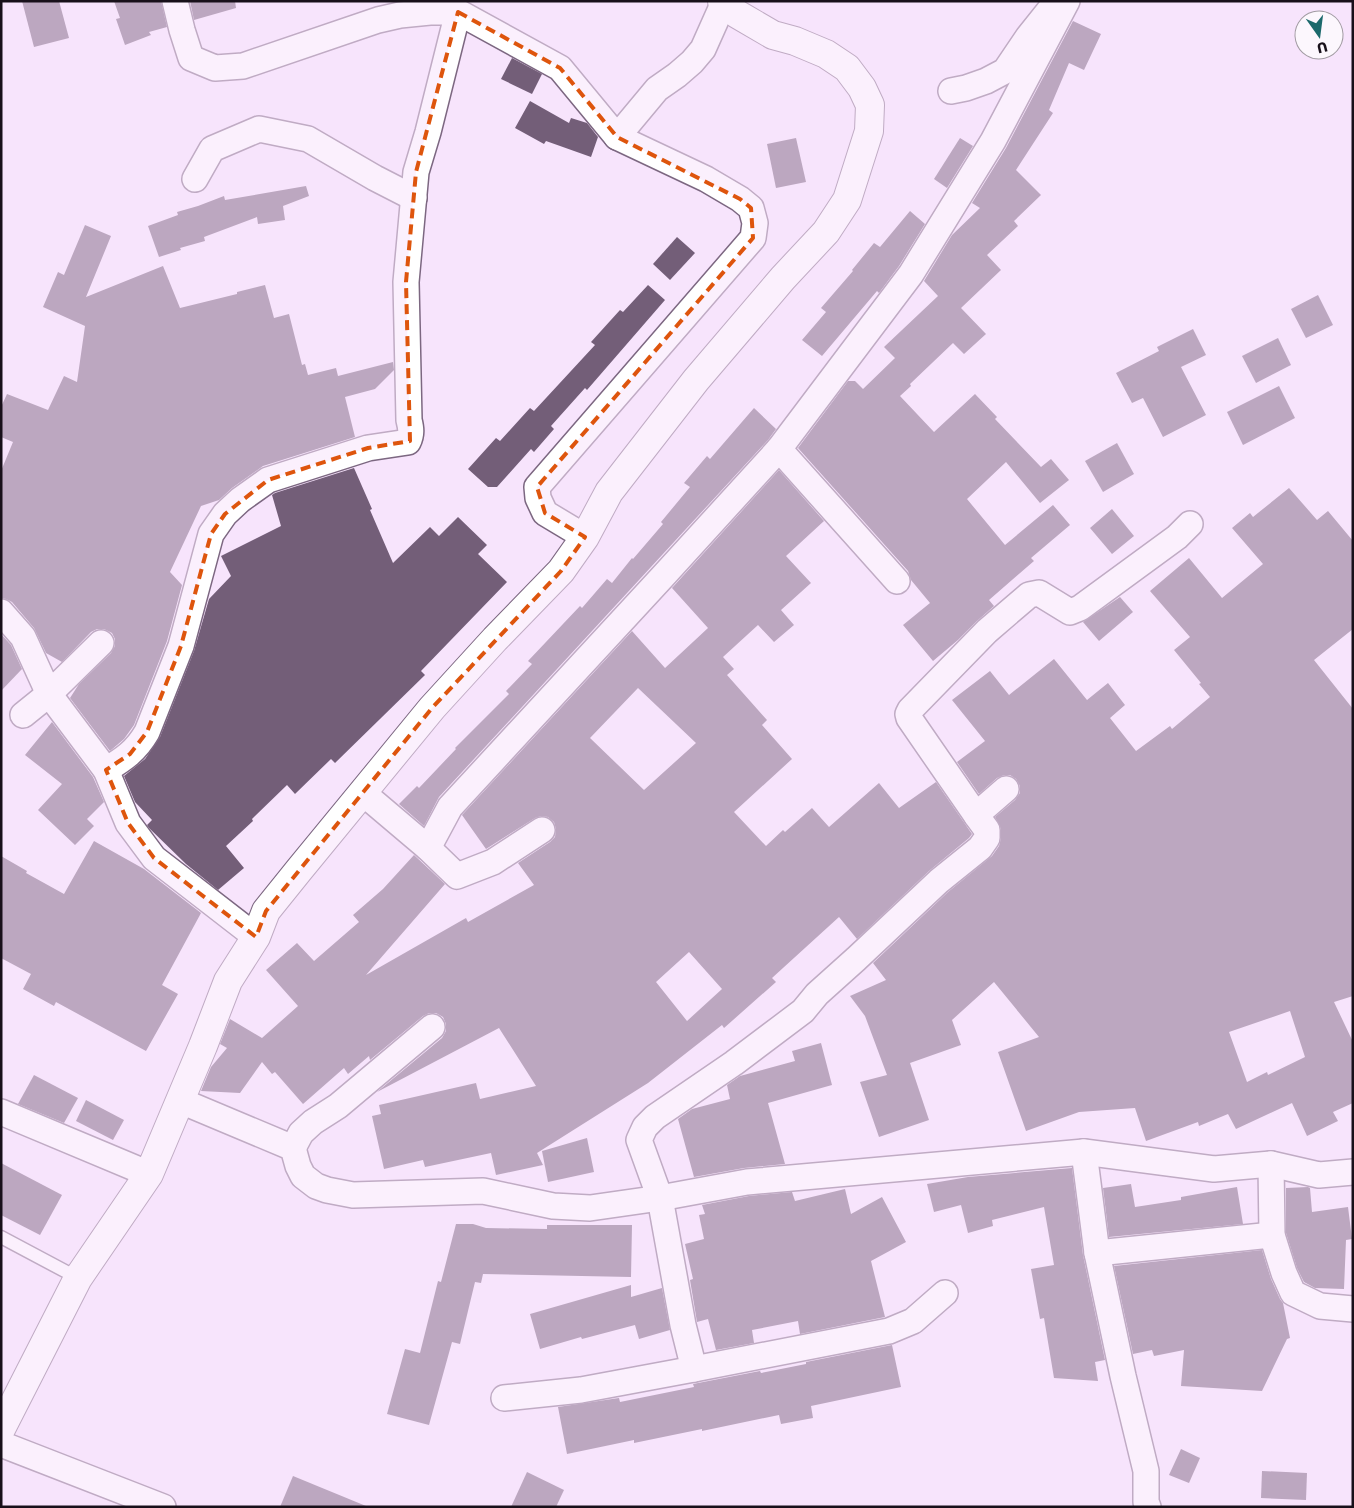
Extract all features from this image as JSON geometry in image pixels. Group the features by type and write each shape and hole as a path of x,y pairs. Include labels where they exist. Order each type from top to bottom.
{"highway":[{"path":"1,1428 78,1278 149,1174 181,1101 228,981 256,937 266,911 438,702 495,639 561,571 585,537 610,492 696,380 783,278 826,232 847,200 869,131 870,106 862,88 847,68 826,54 795,41 773,35 737,14 723,2"}],"street":[{"path":"175,1 182,30 192,58 215,68 243,66 378,20 400,15 458,12 560,68 617,137 706,179 740,199 751,208 755,223 753,238 537,488 538,498 545,513 585,537"},
{"path":"950,91 986,81 1005,71 1056,1"},
{"path":"428,848 450,807 666,573 778,448 911,274 993,142 1068,1"},
{"path":"617,137 657,89 677,76 703,49 723,2"},
{"path":"106,770 140,745 147,732 181,646 211,534 225,514 240,500 268,480 368,448 408,442 411,436 406,282 416,172 458,12"},
{"path":"195,179 212,150 259,129 308,139 414,198"},
{"path":"778,448 897,581"},
{"path":"694,1369 683,1324 660,1198 639,1140 646,1127 654,1117 734,1063 803,1011 817,994 939,881 980,848 987,838 987,830 909,718 910,710 987,631 1029,595 1039,593 1070,612 1080,608 1177,537 1190,524"},
{"path":"1,612 23,638 49,694 106,770 128,823 154,858 256,937"},
{"path":"23,714 49,694 101,643"},
{"path":"976,815 1006,789"},
{"path":"363,793 428,848 457,876 493,862 542,830"},
{"path":"432,1027 338,1106 313,1122 301,1133 293,1148 302,1176 316,1186 353,1194 483,1191 553,1206 590,1208 660,1198 747,1182 1084,1152 1214,1168 1271,1164 1319,1175 1353,1172"},
{"path":"181,1101 293,1148"},
{"path":"1,1112 149,1174"},
{"path":"1084,1152 1097,1253 1122,1376 1146,1471 1146,1502 1148,1507"},
{"path":"1271,1164 1272,1235 1284,1274 1293,1293 1320,1306 1353,1309"},
{"path":"1097,1253 1272,1235"},
{"path":"504,1398 582,1390 889,1331 913,1321 945,1293"},
{"path":"1,1444 163,1507"}],"lane":[{"path":"1,1237 78,1278"}],"highlighted area":[{"path":"458,12 560,68 617,137 740,199 751,208 753,238 537,487 545,513 585,537 561,571 432,708 266,911 256,937 154,858 128,823 106,770 130,754 147,732 181,646 211,534 225,514 268,480 368,448 410,441 406,282 416,172"}],"building":[{"path":"22,1 59,1 69,38 34,47"},
{"path":"114,1 161,1 167,27 149,32 151,35 125,45 116,19 120,18"},
{"path":"190,1 235,1 236,8 194,20"},
{"path":"1073,21 1101,34 1084,70 1069,63 1049,110 1053,113 1016,170 1041,195 1014,221 1018,226 987,255 1001,270 961,308 986,334 964,354 953,343 900,396 934,432 975,394 997,417 995,419 1041,467 1051,459 1069,480 1040,503 1006,462 967,499 1005,545 1053,505 1070,525 1031,558 1034,561 989,600 994,606 933,661 903,625 930,603 911,580 908,571 798,448 848,381 855,381 863,389 895,358 884,347 938,296 924,281 952,235 980,208 972,203 1006,148"},
{"path":"512,58 542,74 532,94 501,79"},
{"path":"530,101 569,123 571,118 587,123 598,137 591,157 546,141 544,144 515,128"},
{"path":"796,138 806,182 776,188 767,144"},
{"path":"960,138 973,146 947,188 934,179"},
{"path":"306,186 309,196 283,206 285,220 258,224 257,217 204,237 205,241 180,248 181,250 159,257 148,226 178,215 177,212 224,196 225,200"},
{"path":"910,211 925,224 899,266 879,293 877,291 822,356 802,340 826,312 821,308 874,243 880,247"},
{"path":"85,225 111,236 86,297 163,266 180,308 265,285 274,318 289,314 302,365 305,364 308,375 336,368 338,376 393,362 394,370 375,389 345,397 355,437 263,466 232,488 219,500 201,506 170,572 182,585 167,641 134,725 124,739 110,751 70,698 79,684 111,653 115,646 115,639 112,633 104,629 97,629 91,632 62,662 46,653 34,628 12,602 1,598 1,471 13,442 1,437 1,407 7,394 48,410 64,376 77,382 85,326 43,307 58,272 64,275"},
{"path":"677,237 695,253 670,280 653,264"},
{"path":"648,285 665,300 587,390 585,388 551,426 554,429 534,452 531,449 497,487 488,487 468,469 496,438 500,441 530,408 534,411 595,345 591,342 620,310 623,312"},
{"path":"1318,295 1333,325 1306,338 1291,309"},
{"path":"1193,329 1206,355 1181,367 1206,415 1163,437 1143,398 1132,403 1116,373 1159,351 1157,347"},
{"path":"1278,338 1291,365 1256,383 1242,356"},
{"path":"1279,386 1295,418 1243,445 1227,412"},
{"path":"754,408 776,429 768,440 439,797 424,826 399,804 417,786 419,788 455,748 509,694 506,691 532,664 528,661 580,606 582,608 607,579 612,583 663,524 661,522 690,487 684,483 707,456 710,459"},
{"path":"1117,443 1134,474 1103,492 1085,461"},
{"path":"354,468 393,563 430,527 439,536 458,517 487,545 478,554 507,582 421,671 425,675 335,763 331,759 295,794 287,785 226,846 244,868 218,890 186,864 149,828 147,825 152,820 135,802 124,776 145,759 160,737 194,651 209,599 231,576 221,556 281,526 272,495 275,493"},
{"path":"779,470 824,521 786,556 811,583 781,610 794,625 774,642 758,625 723,657 734,669 727,675 767,720 762,725 792,759 734,812 766,846 783,830 785,832 812,808 829,827 879,783 899,808 936,782 972,834 969,838 929,871 857,939 839,917 772,978 776,982 724,1028 722,1025 648,1083 537,1153 543,1165 496,1175 491,1153 425,1167 423,1160 384,1169 372,1116 381,1114 379,1105 476,1083 480,1099 536,1086 499,1028 377,1092 442,1038 446,1031 446,1024 443,1017 436,1013 429,1013 423,1016 370,1060 369,1056 348,1074 344,1068 303,1104 275,1072 272,1074 262,1062 240,1093 201,1091 211,1067 227,1048 220,1044 230,1019 262,1038 298,1006 266,970 297,943 314,961 359,922 353,915 383,889 414,855 445,884 366,975 466,918 468,922 534,885 518,863 555,837 556,829 554,822 548,817 541,816 535,818 486,849 462,815 632,631 665,668 708,628 672,588","holes":["638,688 696,743 644,790 590,738","689,952 722,989 687,1021 656,982"]},
{"path":"1289,488 1317,520 1328,511 1353,541 1353,629 1314,660 1353,709 1353,996 1334,1002 1353,1042 1353,1103 1333,1112 1338,1121 1307,1136 1292,1103 1236,1129 1228,1114 1199,1126 1198,1122 1146,1141 1135,1108 1079,1112 1026,1131 998,1052 1039,1037 994,982 952,1020 961,1045 910,1063 929,1120 879,1137 860,1082 887,1075 865,1016 850,996 886,980 873,963 948,892 992,856 999,846 1001,838 1001,829 995,817 1015,800 1020,793 1020,786 1016,779 1010,775 1004,775 997,778 979,794 957,762 985,741 952,700 990,671 1009,695 1054,659 1087,700 1108,683 1125,705 1110,718 1136,751 1170,726 1172,729 1210,697 1174,650 1190,637 1150,591 1189,558 1222,598 1263,564 1232,528 1250,513 1253,517","holes":["1290,1011 1305,1057 1268,1075 1267,1072 1247,1082 1229,1032"]},
{"path":"1112,509 1134,536 1112,554 1090,528"},
{"path":"1120,597 1133,612 1099,641 1083,622"},
{"path":"1,634 11,645 22,669 1,691"},
{"path":"52,722 93,777 104,802 87,819 94,826 75,845 38,810 62,784 25,755"},
{"path":"94,841 144,869 201,913 162,985 178,994 146,1051 56,1002 54,1006 23,989 31,974 1,958 1,856 27,871 26,873 64,894"},
{"path":"821,1043 832,1085 768,1103 785,1164 744,1168 694,1177 678,1119 692,1109 730,1099 727,1085 740,1076 795,1061 792,1051"},
{"path":"34,1075 78,1098 64,1123 18,1104"},
{"path":"86,1100 124,1120 113,1140 76,1121"},
{"path":"587,1138 594,1172 548,1182 542,1151"},
{"path":"1,1163 62,1195 40,1235 1,1215"},
{"path":"1072,1168 1083,1255 1105,1360 1095,1362 1098,1381 1054,1378 1044,1318 1040,1319 1031,1269 1054,1265 1044,1207 992,1220 993,1226 968,1233 961,1205 934,1212 927,1184 968,1177"},
{"path":"1131,1184 1135,1207 1181,1200 1181,1197 1237,1187 1243,1224 1109,1237 1103,1188"},
{"path":"1286,1188 1310,1188 1312,1212 1348,1207 1352,1239 1346,1240 1344,1289 1315,1288 1304,1282 1297,1268 1286,1233"},
{"path":"845,1189 851,1214 882,1197 906,1242 871,1261 885,1317 800,1334 798,1321 752,1330 754,1343 716,1350 708,1319 697,1322 690,1280 693,1279 685,1244 704,1239 699,1215 705,1214 702,1205 749,1196 792,1192 795,1201"},
{"path":"456,1224 473,1224 486,1228 547,1229 547,1225 632,1225 631,1277 483,1274 481,1283 475,1282 460,1344 452,1342 429,1425 387,1414 405,1349 420,1353 438,1281 441,1282"},
{"path":"1262,1250 1271,1279 1283,1303 1290,1338 1287,1339 1262,1391 1181,1386 1184,1350 1154,1356 1152,1350 1133,1354 1114,1266"},
{"path":"631,1285 631,1297 662,1288 670,1330 639,1339 635,1325 582,1339 581,1337 540,1349 530,1314"},
{"path":"892,1345 901,1387 811,1406 813,1418 781,1424 779,1415 702,1431 702,1429 634,1443 634,1440 567,1454 558,1407 619,1398 620,1402 694,1387 693,1384 760,1371 761,1373"},
{"path":"1181,1449 1200,1458 1189,1483 1169,1475"},
{"path":"1262,1471 1307,1473 1306,1500 1261,1498"},
{"path":"527,1472 564,1490 556,1507 511,1507"},
{"path":"293,1476 366,1506 366,1507 280,1507"}]}
